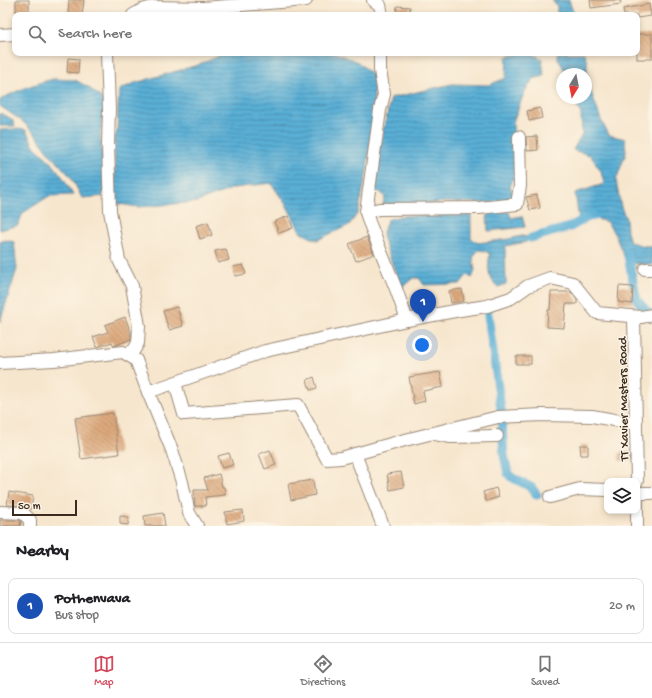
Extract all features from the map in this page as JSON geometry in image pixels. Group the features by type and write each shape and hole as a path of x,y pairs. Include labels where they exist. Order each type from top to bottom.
{"street":[{"path":"140,12 153,7 203,8 306,0"},
{"path":"372,0 380,5 381,12"},
{"path":"0,35 12,34"},
{"path":"107,56 110,211 119,260 132,286 139,326 138,343 134,350 127,354"},
{"path":"380,56 380,70 384,94 380,110 366,212 407,320"},
{"path":"366,212 379,209 479,208 517,204 520,186 519,137"},
{"path":"148,392 265,351 407,320 487,306 511,298 528,286 550,278 573,283 597,313 634,317 650,316"},
{"name":"TT Xavier Masters Road","path":"634,317 634,402 637,478"},
{"path":"0,362 54,360 123,352 136,360 172,450 182,482 189,513 197,526"},
{"path":"175,383 184,414 298,405 327,459 341,458 432,433 502,417 543,415 592,416 636,424"},
{"path":"432,433 452,437 497,436"},
{"path":"355,454 383,526"},
{"path":"550,497 580,489 604,490"},
{"path":"640,492 652,493"},
{"path":"0,512 23,513 30,520 30,526"},
{"path":"637,514 637,526"}],"water":[{"path":"552,0 569,0 573,12 557,12 557,6"},
{"path":"219,56 343,56 358,62 373,76 373,127 366,176 358,213 349,225 317,240 301,233 287,206 271,183 234,188 197,202 138,207 113,203 115,172 114,140 117,130 119,90 135,83 198,65"},
{"path":"537,56 542,59 544,76 533,79 524,93 513,122 515,159 514,176 510,187 516,199 488,203 444,202 382,207 385,197 381,192 371,190 376,160 391,98 452,84 489,85 506,78 507,57"},
{"path":"558,56 585,56 587,68 563,68 558,59"},
{"path":"53,79 75,80 88,87 105,101 100,135 107,196 82,198 71,177 49,153 35,134 22,121 0,106 0,100 6,96"},
{"path":"592,94 601,120 609,135 625,139 626,153 616,180 621,207 626,219 627,232 630,242 644,246 652,246 652,265 627,263 615,235 607,222 594,218 579,220 575,193 604,184 601,171 590,155 573,150 582,134 581,114 576,104 592,104"},
{"path":"0,113 12,119 15,126 0,126"},
{"path":"0,130 26,130 34,146 52,163 64,179 73,195 49,196 23,213 18,225 0,230"},
{"path":"487,212 509,212 511,218 522,216 525,227 488,231"},
{"path":"471,213 471,238 478,243 522,236 531,238 526,242 505,246 506,284 498,287 495,284 489,272 490,254 485,251 478,250 473,258 475,271 472,278 467,275 460,284 424,285 419,278 413,278 401,288 382,236 387,220 400,216"},
{"path":"6,240 14,242 17,269 0,322 0,242"}],"building":[{"path":"16,0 29,0 29,12 16,12"},
{"path":"69,0 84,0 82,12 68,12"},
{"path":"590,0 620,0 621,4 591,8"},
{"path":"649,4 651,16 640,18 640,12 624,12 623,9"},
{"path":"397,6 410,7 409,12 396,12"},
{"path":"640,34 652,34 652,59 637,59 637,56 640,56"},
{"path":"68,58 79,59 78,73 67,72"},
{"path":"540,108 542,118 529,121 527,111"},
{"path":"537,136 538,150 527,151 526,137"},
{"path":"537,195 540,208 530,210 526,197"},
{"path":"288,216 293,228 279,233 274,222"},
{"path":"208,222 212,235 200,239 196,226"},
{"path":"367,237 374,254 356,261 349,244"},
{"path":"226,249 229,260 218,263 215,251"},
{"path":"243,265 246,274 235,276 233,267"},
{"path":"619,286 633,287 632,304 618,302"},
{"path":"462,289 464,301 451,303 449,291"},
{"path":"551,292 571,292 577,300 577,304 566,304 564,328 547,327"},
{"path":"177,307 183,326 169,330 163,311"},
{"path":"125,317 131,333 131,339 114,346 112,342 97,347 93,337 108,332 105,325"},
{"path":"516,356 531,356 531,364 516,364"},
{"path":"440,372 443,387 423,391 425,401 414,404 409,377"},
{"path":"314,377 317,388 310,390 307,380"},
{"path":"113,413 119,454 81,459 75,418"},
{"path":"580,445 588,445 588,455 581,455"},
{"path":"270,450 276,465 265,469 259,454"},
{"path":"229,453 233,465 222,468 218,456"},
{"path":"619,453 629,454 629,461 619,461"},
{"path":"401,472 404,487 390,490 387,474"},
{"path":"219,474 222,487 224,487 225,495 205,497 206,506 195,506 194,490 208,490 204,478"},
{"path":"313,480 315,495 291,500 288,484"},
{"path":"496,488 499,497 486,501 483,492"},
{"path":"9,492 33,496 31,509 23,506 7,505"},
{"path":"243,510 244,521 227,524 225,512"},
{"path":"163,513 165,526 145,526 144,516"},
{"path":"120,516 129,517 128,525 120,524"},
{"path":"0,520 20,520 21,522 20,526 0,526"}],"waterway":[{"path":"531,238 570,227 588,217 594,216"},
{"path":"628,255 637,300 652,317"},
{"path":"487,308 501,409 504,455 508,473 511,477 531,487 537,495"}],"place":[{"name":"Pothenvava","path":"423,322"}]}
